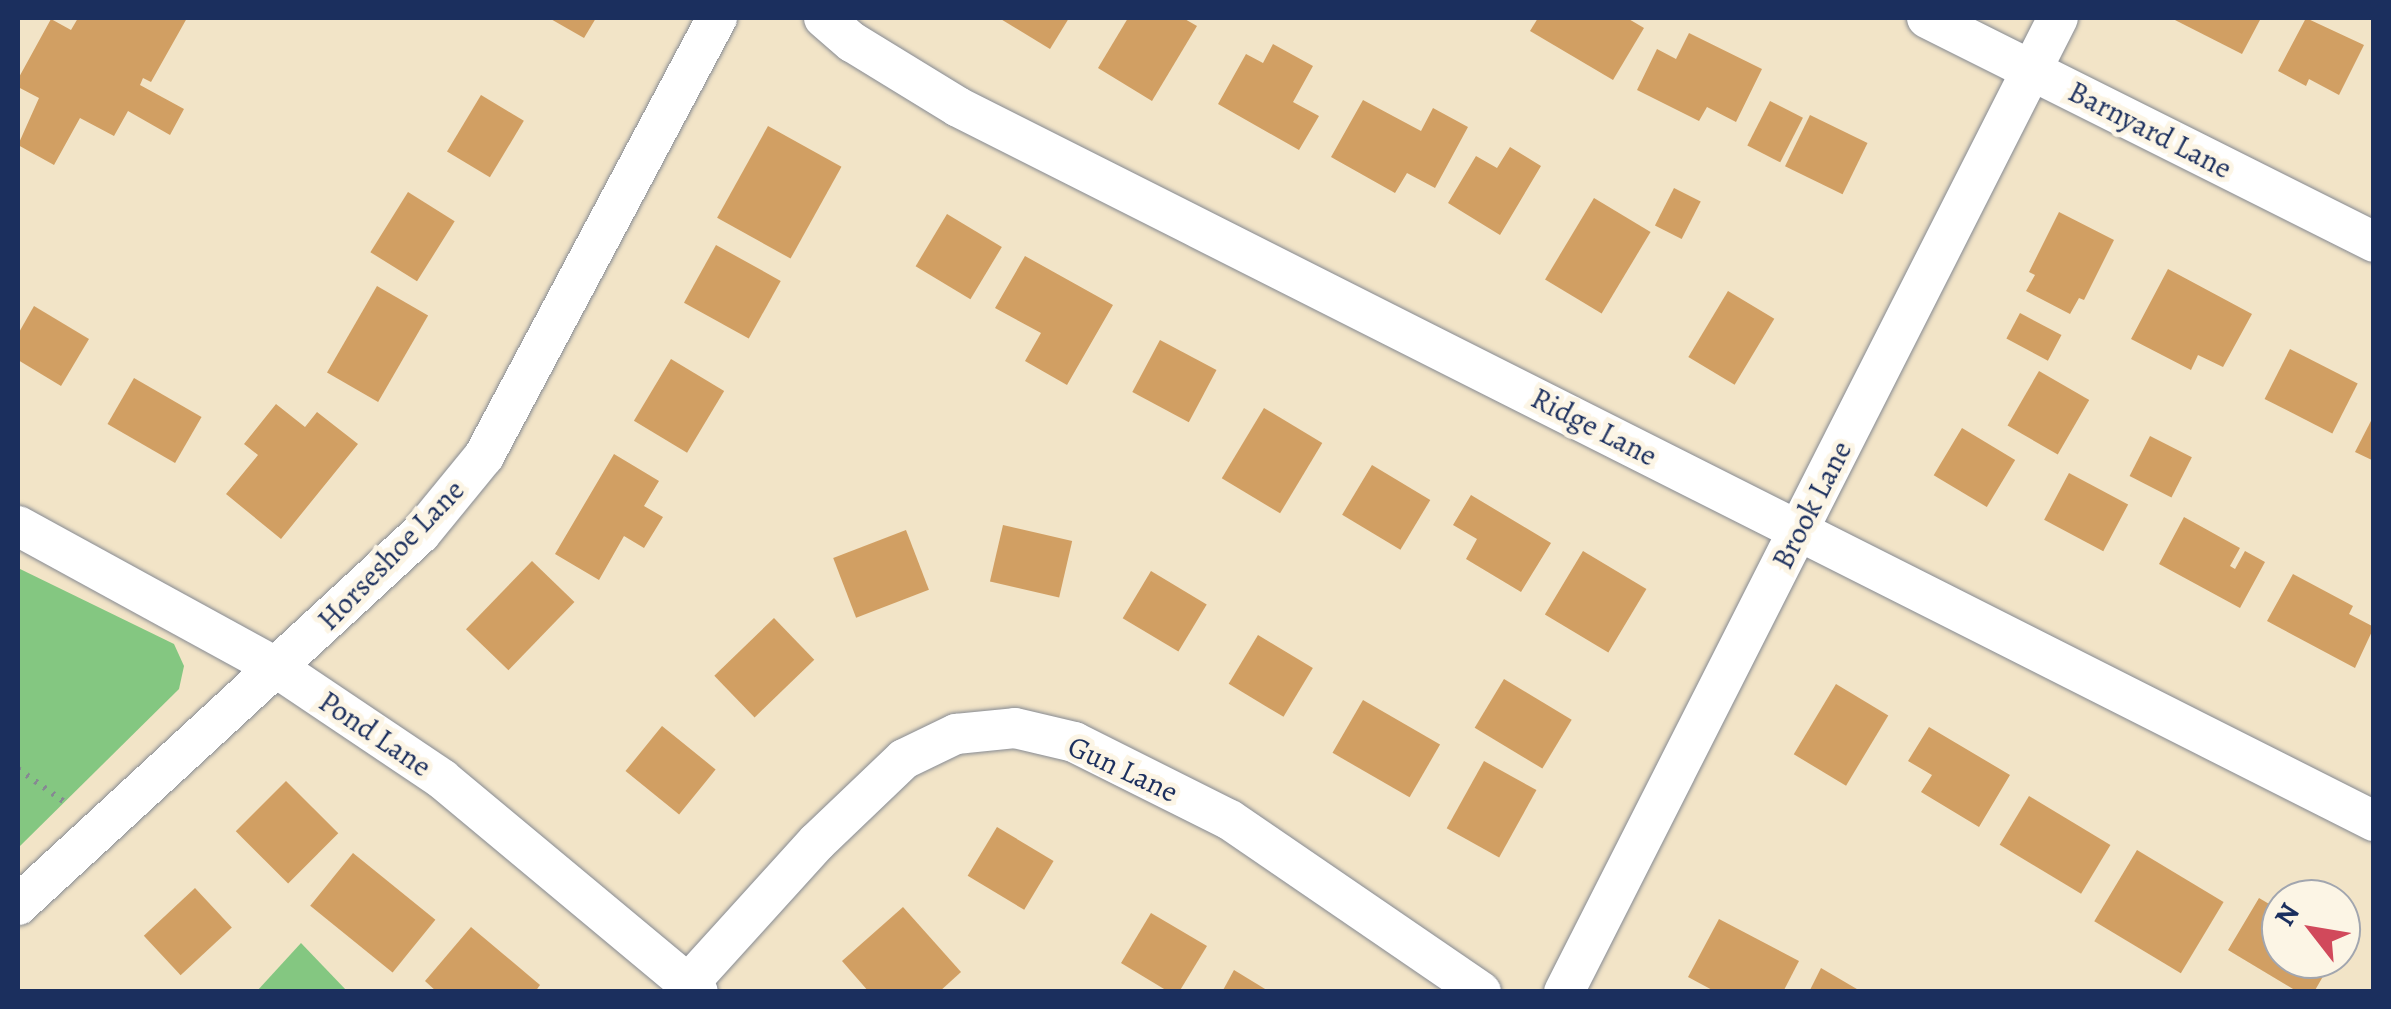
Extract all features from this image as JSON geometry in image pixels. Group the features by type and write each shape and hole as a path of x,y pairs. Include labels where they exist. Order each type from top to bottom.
{"street":[{"name":"Horseshoe Lane","path":"18,906 420,533 484,456 717,18"},
{"name":"Ridge Lane","path":"824,18 852,42 958,107 2374,821"},
{"name":"Barnyard Lane","path":"1927,18 2374,242"},
{"name":"Brook Lane","path":"1564,992 2058,18"},
{"name":"Pond Lane","path":"18,526 277,668 442,779 694,987"},
{"name":"Gun Lane","path":"694,987 817,842 904,760 956,734 1015,728 1074,742 1230,820 1481,992"}],"path":[{"path":"18,770 102,828"}],"green space":[{"path":"18,568 174,644 184,666 179,689 18,848"},
{"path":"301,943 347,991 257,991"}],"building":[{"path":"78,18 187,18 151,82 143,78 140,85 184,109 170,135 128,111 114,136 80,118 54,165 18,145 39,98 18,87 18,79 51,19 71,30"},
{"path":"549,18 596,18 584,38"},
{"path":"999,18 1069,18 1050,49"},
{"path":"1128,18 1183,18 1197,26 1152,101 1098,68"},
{"path":"1538,18 1627,18 1644,28 1613,80 1530,31"},
{"path":"2171,18 2261,18 2242,54"},
{"path":"2306,18 2364,45 2339,95 2309,79 2306,86 2278,71"},
{"path":"1689,33 1762,69 1736,122 1707,107 1699,121 1637,90 1657,49 1676,59"},
{"path":"1273,44 1313,66 1293,102 1319,116 1299,150 1218,104 1246,54 1263,63"},
{"path":"481,95 524,121 490,177 447,152"},
{"path":"1363,100 1421,131 1433,108 1468,127 1435,188 1407,173 1395,193 1331,157"},
{"path":"1770,101 1803,118 1780,162 1747,146"},
{"path":"1810,115 1868,143 1843,194 1785,166"},
{"path":"768,126 841,167 791,259 717,218"},
{"path":"1510,147 1541,166 1500,235 1448,203 1476,156 1497,168"},
{"path":"1674,188 1701,202 1682,239 1655,225"},
{"path":"408,192 455,221 417,281 370,252"},
{"path":"1594,198 1651,232 1602,313 1545,279"},
{"path":"2059,212 2114,240 2084,300 2079,298 2070,314 2026,291 2035,275 2029,272"},
{"path":"947,214 1002,247 970,299 916,266"},
{"path":"716,245 781,281 749,339 684,303"},
{"path":"1025,256 1113,305 1067,385 1025,361 1041,333 995,308"},
{"path":"2168,269 2252,314 2223,367 2198,355 2191,370 2131,339"},
{"path":"377,286 428,316 378,402 327,373"},
{"path":"1728,291 1774,319 1735,385 1688,357"},
{"path":"34,306 89,339 61,386 18,360 18,334"},
{"path":"2020,313 2061,335 2048,361 2006,339"},
{"path":"1160,340 1217,370 1189,422 1132,392"},
{"path":"2290,349 2358,384 2332,433 2265,399"},
{"path":"671,359 724,391 687,453 634,421"},
{"path":"2039,371 2089,400 2058,455 2008,426"},
{"path":"134,378 202,417 175,463 108,424"},
{"path":"276,404 305,427 317,412 358,444 281,539 226,494 258,455 244,444"},
{"path":"1264,408 1322,443 1280,513 1222,478"},
{"path":"2374,415 2374,461 2355,452"},
{"path":"1962,428 2015,460 1987,507 1934,475"},
{"path":"2150,436 2192,457 2171,497 2130,476"},
{"path":"614,454 659,481 644,506 663,517 644,548 624,536 599,580 555,554"},
{"path":"1372,465 1430,500 1400,550 1342,515"},
{"path":"2069,473 2128,504 2103,551 2044,520"},
{"path":"1471,495 1551,543 1521,592 1466,559 1477,539 1453,525"},
{"path":"2184,517 2240,548 2230,566 2235,569 2245,551 2265,562 2240,608 2159,564"},
{"path":"1003,525 1072,541 1059,597 990,582"},
{"path":"906,530 929,590 856,618 833,558"},
{"path":"1583,551 1646,589 1608,653 1545,614"},
{"path":"532,561 574,602 508,670 466,629"},
{"path":"1151,571 1207,604 1178,652 1123,618"},
{"path":"2293,574 2353,606 2349,614 2374,627 2355,668 2267,621"},
{"path":"774,618 814,660 755,717 714,676"},
{"path":"1258,635 1313,668 1284,717 1229,684"},
{"path":"1504,679 1572,720 1542,769 1475,728"},
{"path":"1836,684 1888,715 1846,786 1794,754"},
{"path":"1363,700 1440,744 1410,797 1332,753"},
{"path":"662,726 716,769 679,814 625,771"},
{"path":"1929,727 2010,775 1979,827 1921,792 1932,775 1908,761"},
{"path":"1484,761 1536,790 1499,857 1447,828"},
{"path":"286,781 338,833 288,884 236,831"},
{"path":"2029,796 2110,845 2081,894 2000,845"},
{"path":"997,827 1054,861 1024,910 968,876"},
{"path":"2137,850 2224,902 2181,973 2094,921"},
{"path":"353,853 435,920 393,973 310,906"},
{"path":"195,888 232,927 181,975 144,936"},
{"path":"2259,898 2261,899 2261,970 2228,950"},
{"path":"903,907 961,972 939,992 869,992 842,961"},
{"path":"1151,913 1207,946 1179,992 1169,992 1121,963"},
{"path":"1719,919 1799,961 1783,992 1716,992 1688,977"},
{"path":"471,927 540,985 535,992 437,992 425,981"},
{"path":"1821,968 1862,992 1809,992"},
{"path":"1234,970 1270,992 1222,992"},
{"path":"2276,979 2321,979 2314,992 2298,992"}]}
